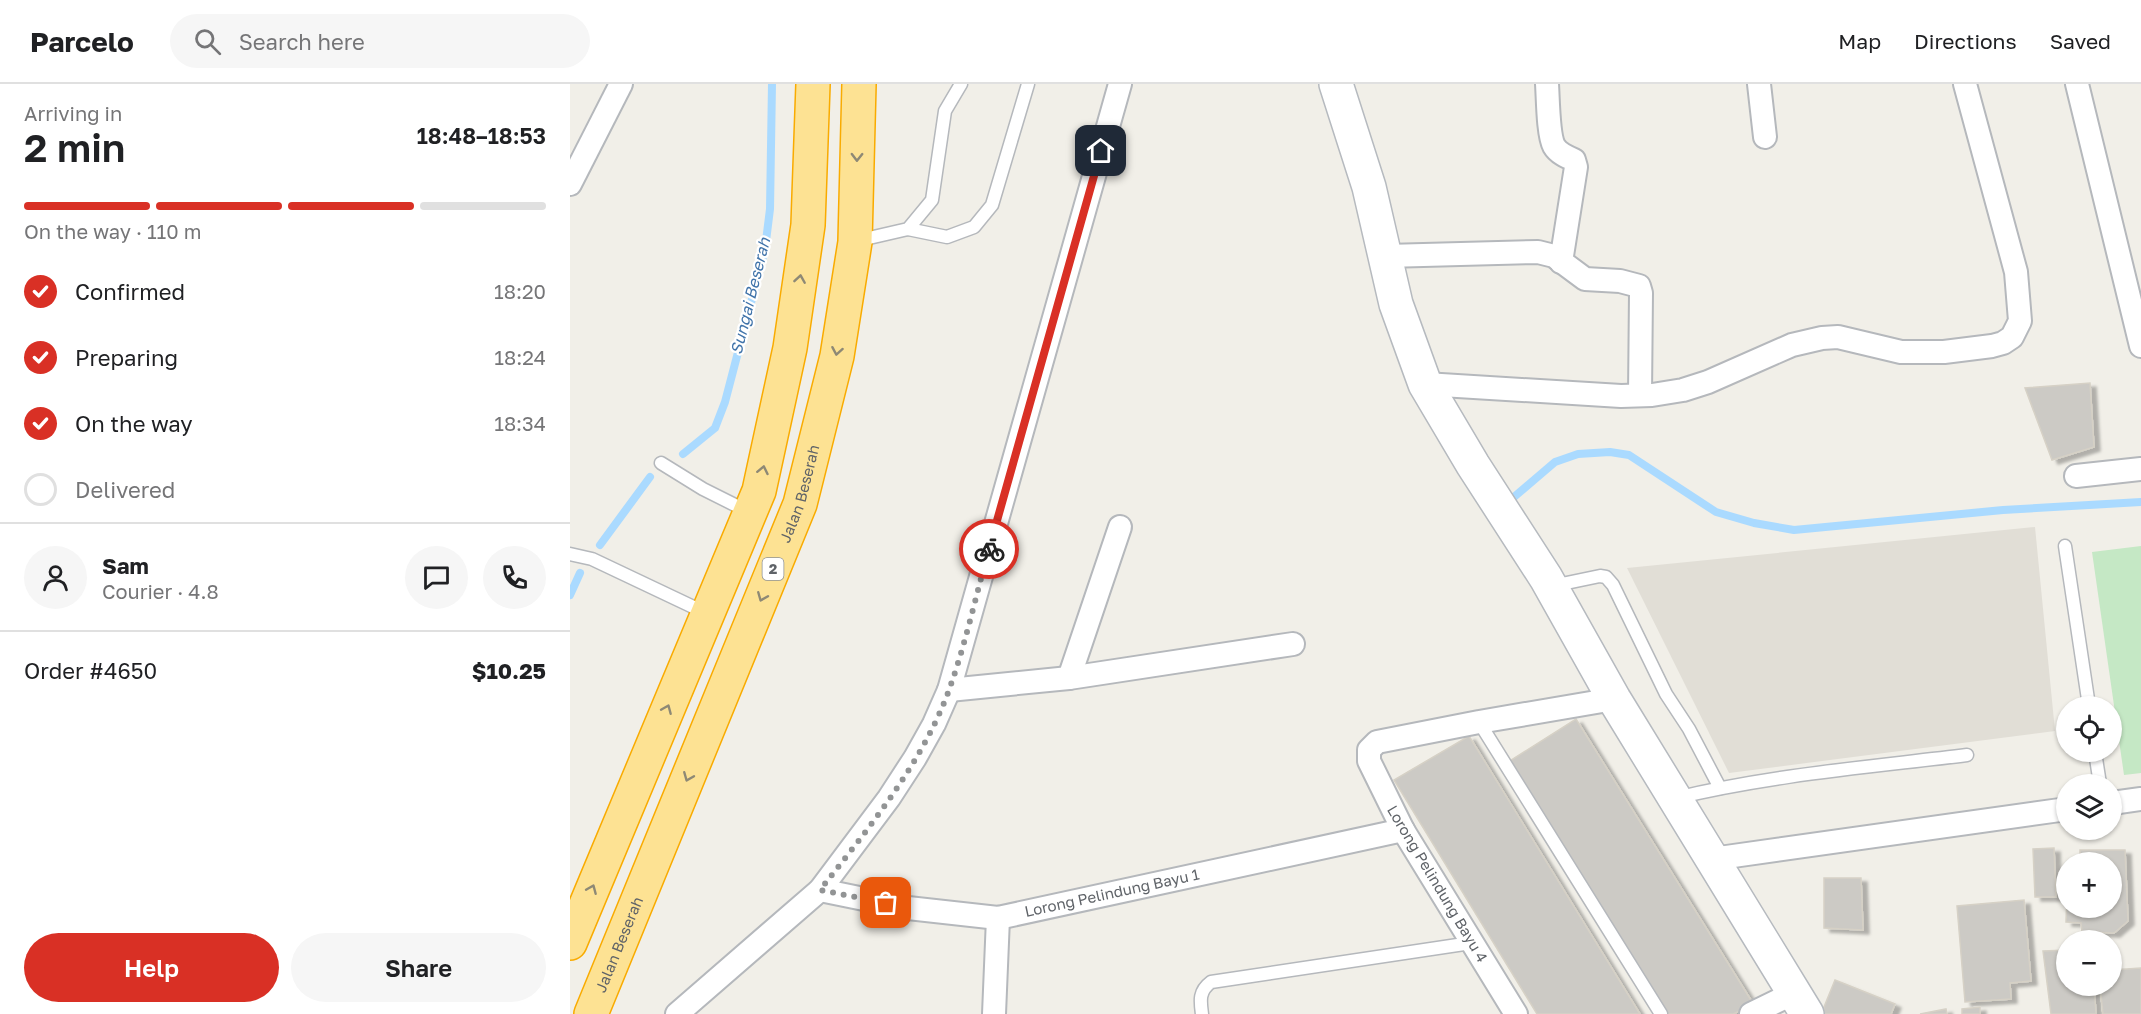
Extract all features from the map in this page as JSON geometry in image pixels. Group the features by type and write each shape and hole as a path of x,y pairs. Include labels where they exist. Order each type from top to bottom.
{"highway":[{"path":"570,944 759,491 790,348 808,225 813,84"},
{"name":"Jalan Beserah","path":"591,1014 800,504 837,356 855,242 861,89"}],"street":[{"path":"570,184 621,84"},
{"path":"677,1014 820,890 862,836 902,778 934,724 949,690 1120,84"},
{"path":"1336,84 1369,187 1396,304 1425,384 1473,465 1551,587 1614,699 1800,1003 1751,1014"},
{"path":"1547,84 1554,147 1574,160 1576,166 1561,262"},
{"path":"1759,84 1765,137"},
{"path":"1425,384 1621,396 1640,395 1683,390 1708,382 1792,345 1822,338 1838,337 1901,352 1944,352 2003,343 2012,337 2020,321 2016,272 1965,84"},
{"path":"2077,84 2141,346"},
{"path":"1386,256 1538,252 1554,256 1585,279 1620,281 1639,286 1641,293 1640,395"},
{"path":"2076,476 2141,469"},
{"path":"1069,678 1120,527"},
{"path":"949,690 1069,678 1293,644"},
{"name":"Lorong Pelindung Bayu 4","path":"1516,1014 1403,830 1369,761 1369,750 1377,742 1614,699"},
{"path":"2122,802 2141,799"},
{"path":"1712,859 2056,811"},
{"name":"Lorong Pelindung Bayu 1","path":"820,890 908,908 998,918 1403,830"},
{"path":"994,1014 998,918"}],"lane":[{"path":"908,229 932,200 945,111 961,84"},
{"path":"855,242 908,229 947,237 974,227 992,205 1028,84"},
{"path":"661,463 703,489 750,513"},
{"path":"2065,546 2088,696"},
{"path":"570,554 592,559 707,614"},
{"path":"1551,587 1589,576 1606,577 1613,585 1666,694 1689,729 1720,788"},
{"path":"1479,722 1661,1014"},
{"path":"1675,798 1772,780 1967,755"},
{"path":"1202,1014 1200,998 1204,988 1211,982 1471,943"}],"shaded area":[{"path":"2035,527 2055,731 1729,773 1627,568"}],"green space":[{"path":"2141,546 2141,773 2124,775 2122,696 2113,696 2092,552"}],"building":[{"path":"2090,383 2094,447 2052,460 2025,388"},
{"path":"1576,719 1754,1005 1733,1014 1661,1014 1505,764"},
{"path":"1469,736 1640,1014 1537,1014 1394,780"},
{"path":"2054,848 2056,897 2035,897 2033,849"},
{"path":"2080,850 2125,850 2128,921 2118,930 2082,930 2081,923 2066,922 2066,918 2122,918 2122,852 2080,852"},
{"path":"1824,878 1861,878 1863,930 1824,928"},
{"path":"2024,900 2031,981 2010,983 2011,999 1965,1002 1957,906"},
{"path":"2056,950 2056,996 2095,996 2096,1014 2051,1014 2043,951"},
{"path":"2141,968 2141,1014 2103,1014 2101,996 2122,996 2122,969"},
{"path":"1835,980 1895,1004 1891,1014 1824,1014 1824,1007"},
{"path":"1980,1007 1980,1014 1962,1014 1962,1009"},
{"path":"1946,1009 1947,1014 1920,1014"}],"waterway":[{"name":"Sungai Beserah","path":"683,454 715,428 725,402 765,249 770,209 772,84"},
{"path":"1514,497 1555,462 1578,454 1610,452 1629,455 1716,512 1754,523 1794,530 2003,510 2141,502"},
{"name":"Sungai Beserah","path":"600,545 650,477"},
{"name":"Sungai Beserah","path":"570,595 580,573"}],"way so far":[{"path":"886,903 820,890 889,798 934,724 949,690 989,549"}],"route":[{"path":"989,549 1101,151"}]}
